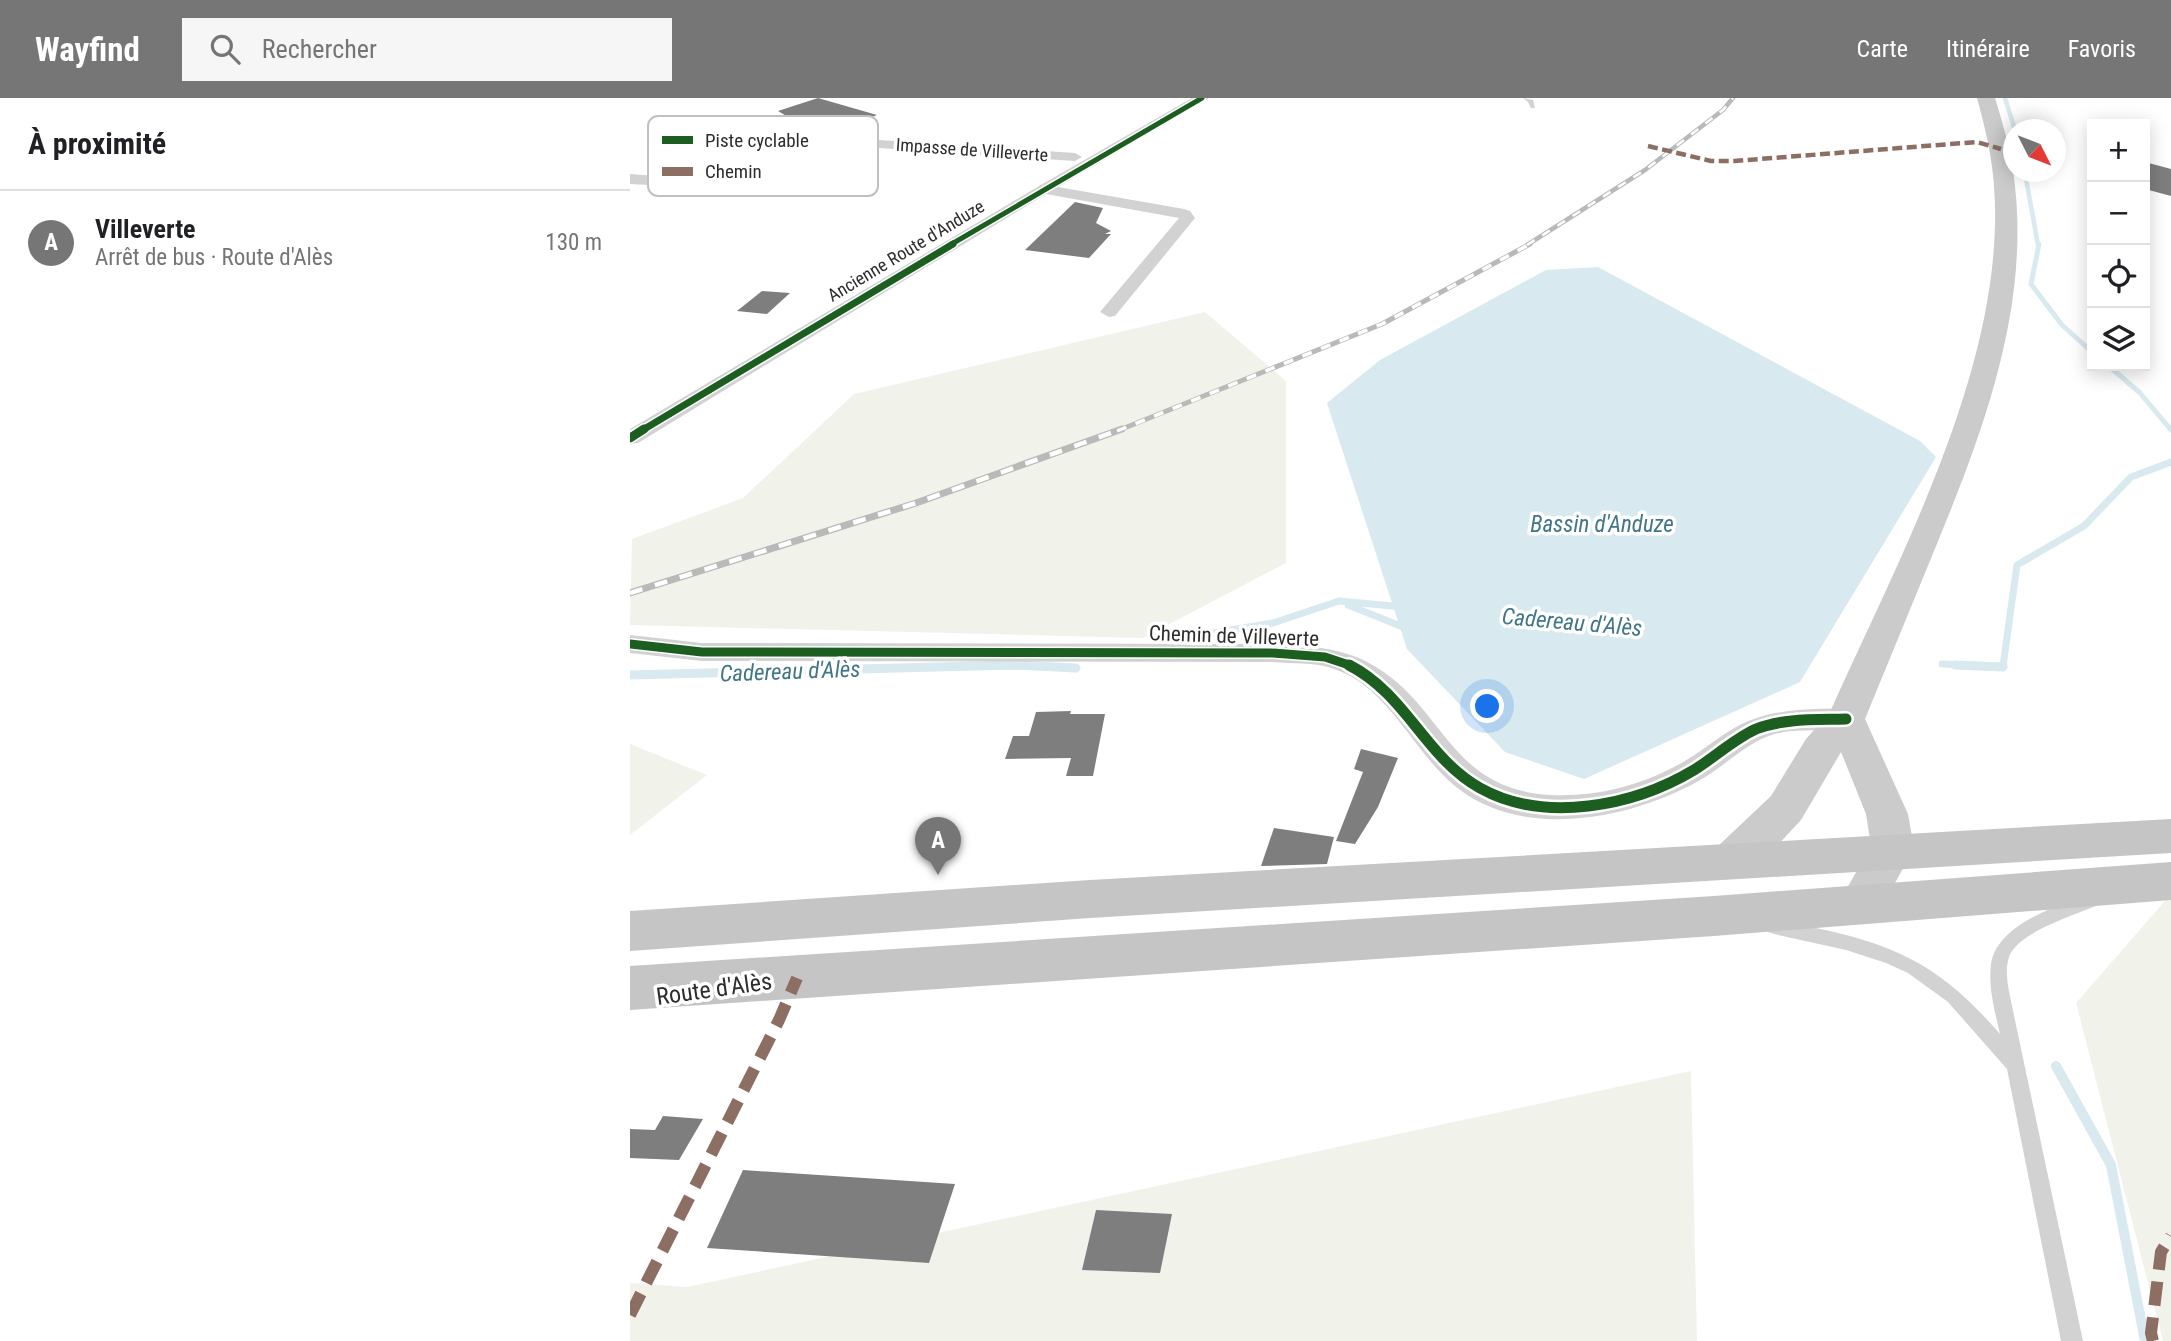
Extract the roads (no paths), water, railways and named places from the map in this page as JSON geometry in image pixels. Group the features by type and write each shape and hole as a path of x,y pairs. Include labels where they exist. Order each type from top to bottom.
{"main road":[{"path":"1731,861 1760,836 1786,808 1820,750 1846,719 1959,455 1990,349 2002,279 2006,207 2001,149 1986,98"},
{"path":"1846,719 1887,814 1894,848 1860,904"},
{"path":"630,931 1731,861 1894,848 2171,836"},
{"path":"630,988 1714,916 2171,881"},
{"path":"630,911 758,921"},
{"name":"Route d'Alès","path":"630,1000 797,978"}],"street":[{"name":"Ancienne Route d'Anduze","path":"630,438 1044,189 1202,98"},
{"name":"Impasse de Villeverte","path":"878,144 1075,157"},
{"name":"Impasse de Villeverte","path":"630,178 648,179"},
{"path":"1044,189 1184,214 1187,218 1109,312"},
{"name":"Chemin de Villeverte","path":"630,644 702,652 1273,653 1340,660 1374,679 1392,695 1442,759 1478,788 1505,799 1559,807 1589,806 1645,792 1686,775 1757,730 1796,720 1846,719"}],"lane":[{"path":"1525,98 1531,100 1533,107"},
{"path":"2072,1341 1999,983 2002,952 2011,939 2022,932 2126,885"},
{"path":"1714,916 1841,939 1896,958 1952,995 2016,1066"}],"water":[{"name":"Bassin d'Anduze","path":"1598,267 1920,441 1936,457 1800,682 1584,779 1505,752 1407,649 1327,403 1380,360 1546,270"}],"waterway":[{"name":"Cadereau d'Alès","path":"2005,98 2012,119"},
{"name":"Cadereau d'Alès","path":"2027,182 2038,245"},
{"name":"Cadereau d'Alès","path":"2039,244 2031,284 2062,325 2087,348"},
{"name":"Cadereau d'Alès","path":"2115,371 2140,393 2171,430"},
{"name":"Cadereau d'Alès","path":"2003,666 2017,565 2084,526 2131,477 2171,462"},
{"name":"Cadereau d'Alès","path":"1177,639 1273,623 1339,601 1403,607"},
{"name":"Cadereau d'Alès","path":"1348,605 1408,629"},
{"name":"Cadereau d'Alès","path":"1942,664 1990,666"},
{"name":"Cadereau d'Alès","path":"1955,665 2003,666"},
{"name":"Cadereau d'Alès","path":"961,666 976,666"},
{"name":"Cadereau d'Alès","path":"630,675 976,666"},
{"name":"Cadereau d'Alès","path":"976,666 1035,666"},
{"name":"Cadereau d'Alès","path":"976,666 1035,666"},
{"name":"Cadereau d'Alès","path":"1035,666 1043,666"},
{"name":"Cadereau d'Alès","path":"1035,666 1076,668"},
{"name":"Cadereau d'Alès","path":"2056,1066 2111,1165 2145,1341"}],"railway":[{"path":"1527,245 1645,170 1723,110 1733,98"},
{"path":"1122,429 1382,324 1530,244"},
{"path":"630,593 916,503 1122,429"},
{"path":"1117,431 1122,429"}],"place":[{"name":"Villeverte","path":"938,875"}]}
